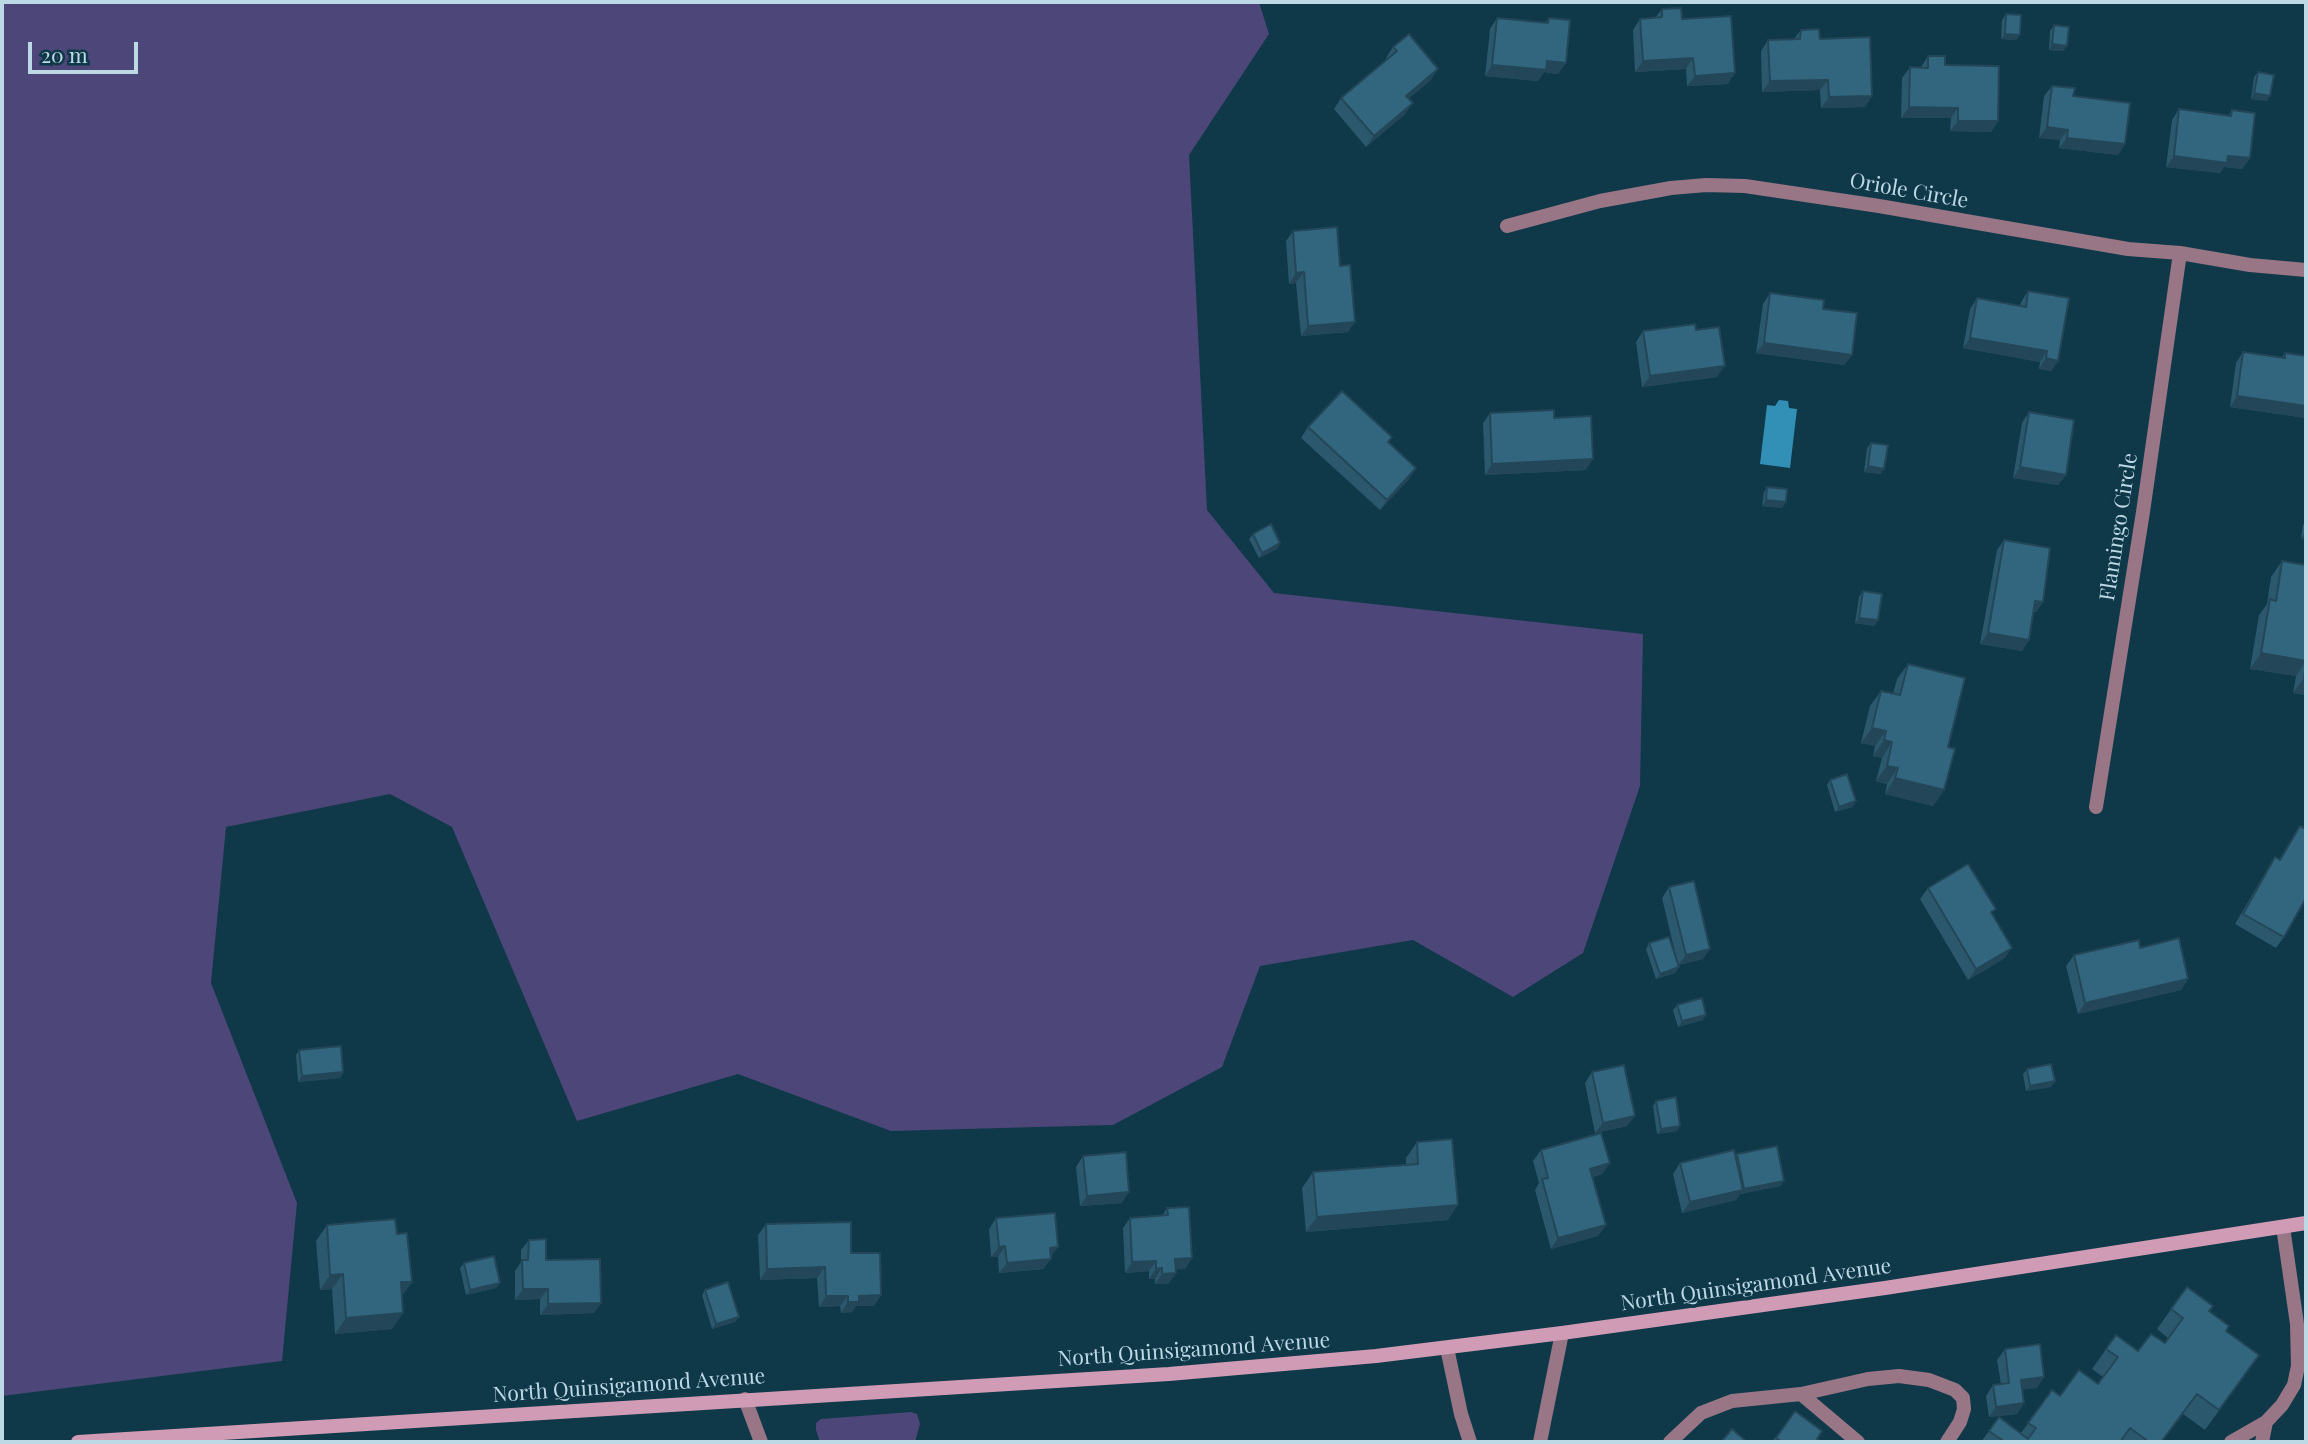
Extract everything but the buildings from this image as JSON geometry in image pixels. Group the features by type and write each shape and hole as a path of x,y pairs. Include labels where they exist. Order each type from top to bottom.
{"main road":[{"name":"North Quinsigamond Avenue","path":"78,1442 1169,1374 1447,1349 1885,1288 2306,1223"}],"street":[{"name":"Oriole Circle","path":"1507,226 1600,201 1671,188 1706,185 1764,189 2128,249 2180,253 2250,265 2306,270"},
{"name":"Flamingo Circle","path":"2096,807 2143,512 2180,253"},
{"path":"2231,1442 2266,1422 2282,1405 2294,1385 2298,1366 2294,1291 2283,1227"},
{"path":"1540,1442 1562,1333"},
{"path":"1447,1349 1470,1442"},
{"path":"1670,1442 1700,1413 1732,1401 1801,1394 1836,1385 1899,1376 1929,1380 1955,1390 1963,1398 1964,1409 1960,1422 1947,1442"},
{"path":"1801,1394 1857,1442"},
{"path":"746,1399 761,1442"},
{"path":"2262,1442 2266,1422"}],"shaded area":[{"path":"2,2 1259,2 1269,34 1189,155 1207,510 1274,593 1643,634 1640,786 1583,953 1513,997 1413,940 1260,966 1222,1067 1113,1125 891,1131 738,1074 577,1121 452,827 390,794 226,827 211,983 297,1203 282,1361 2,1396"},
{"path":"911,1412 917,1414 920,1424 915,1442 820,1442 816,1430 816,1423 821,1419"}],"water":[{"path":"1779,400 1788,401 1789,408 1797,409 1790,468 1760,464 1767,405 1775,406"}]}
